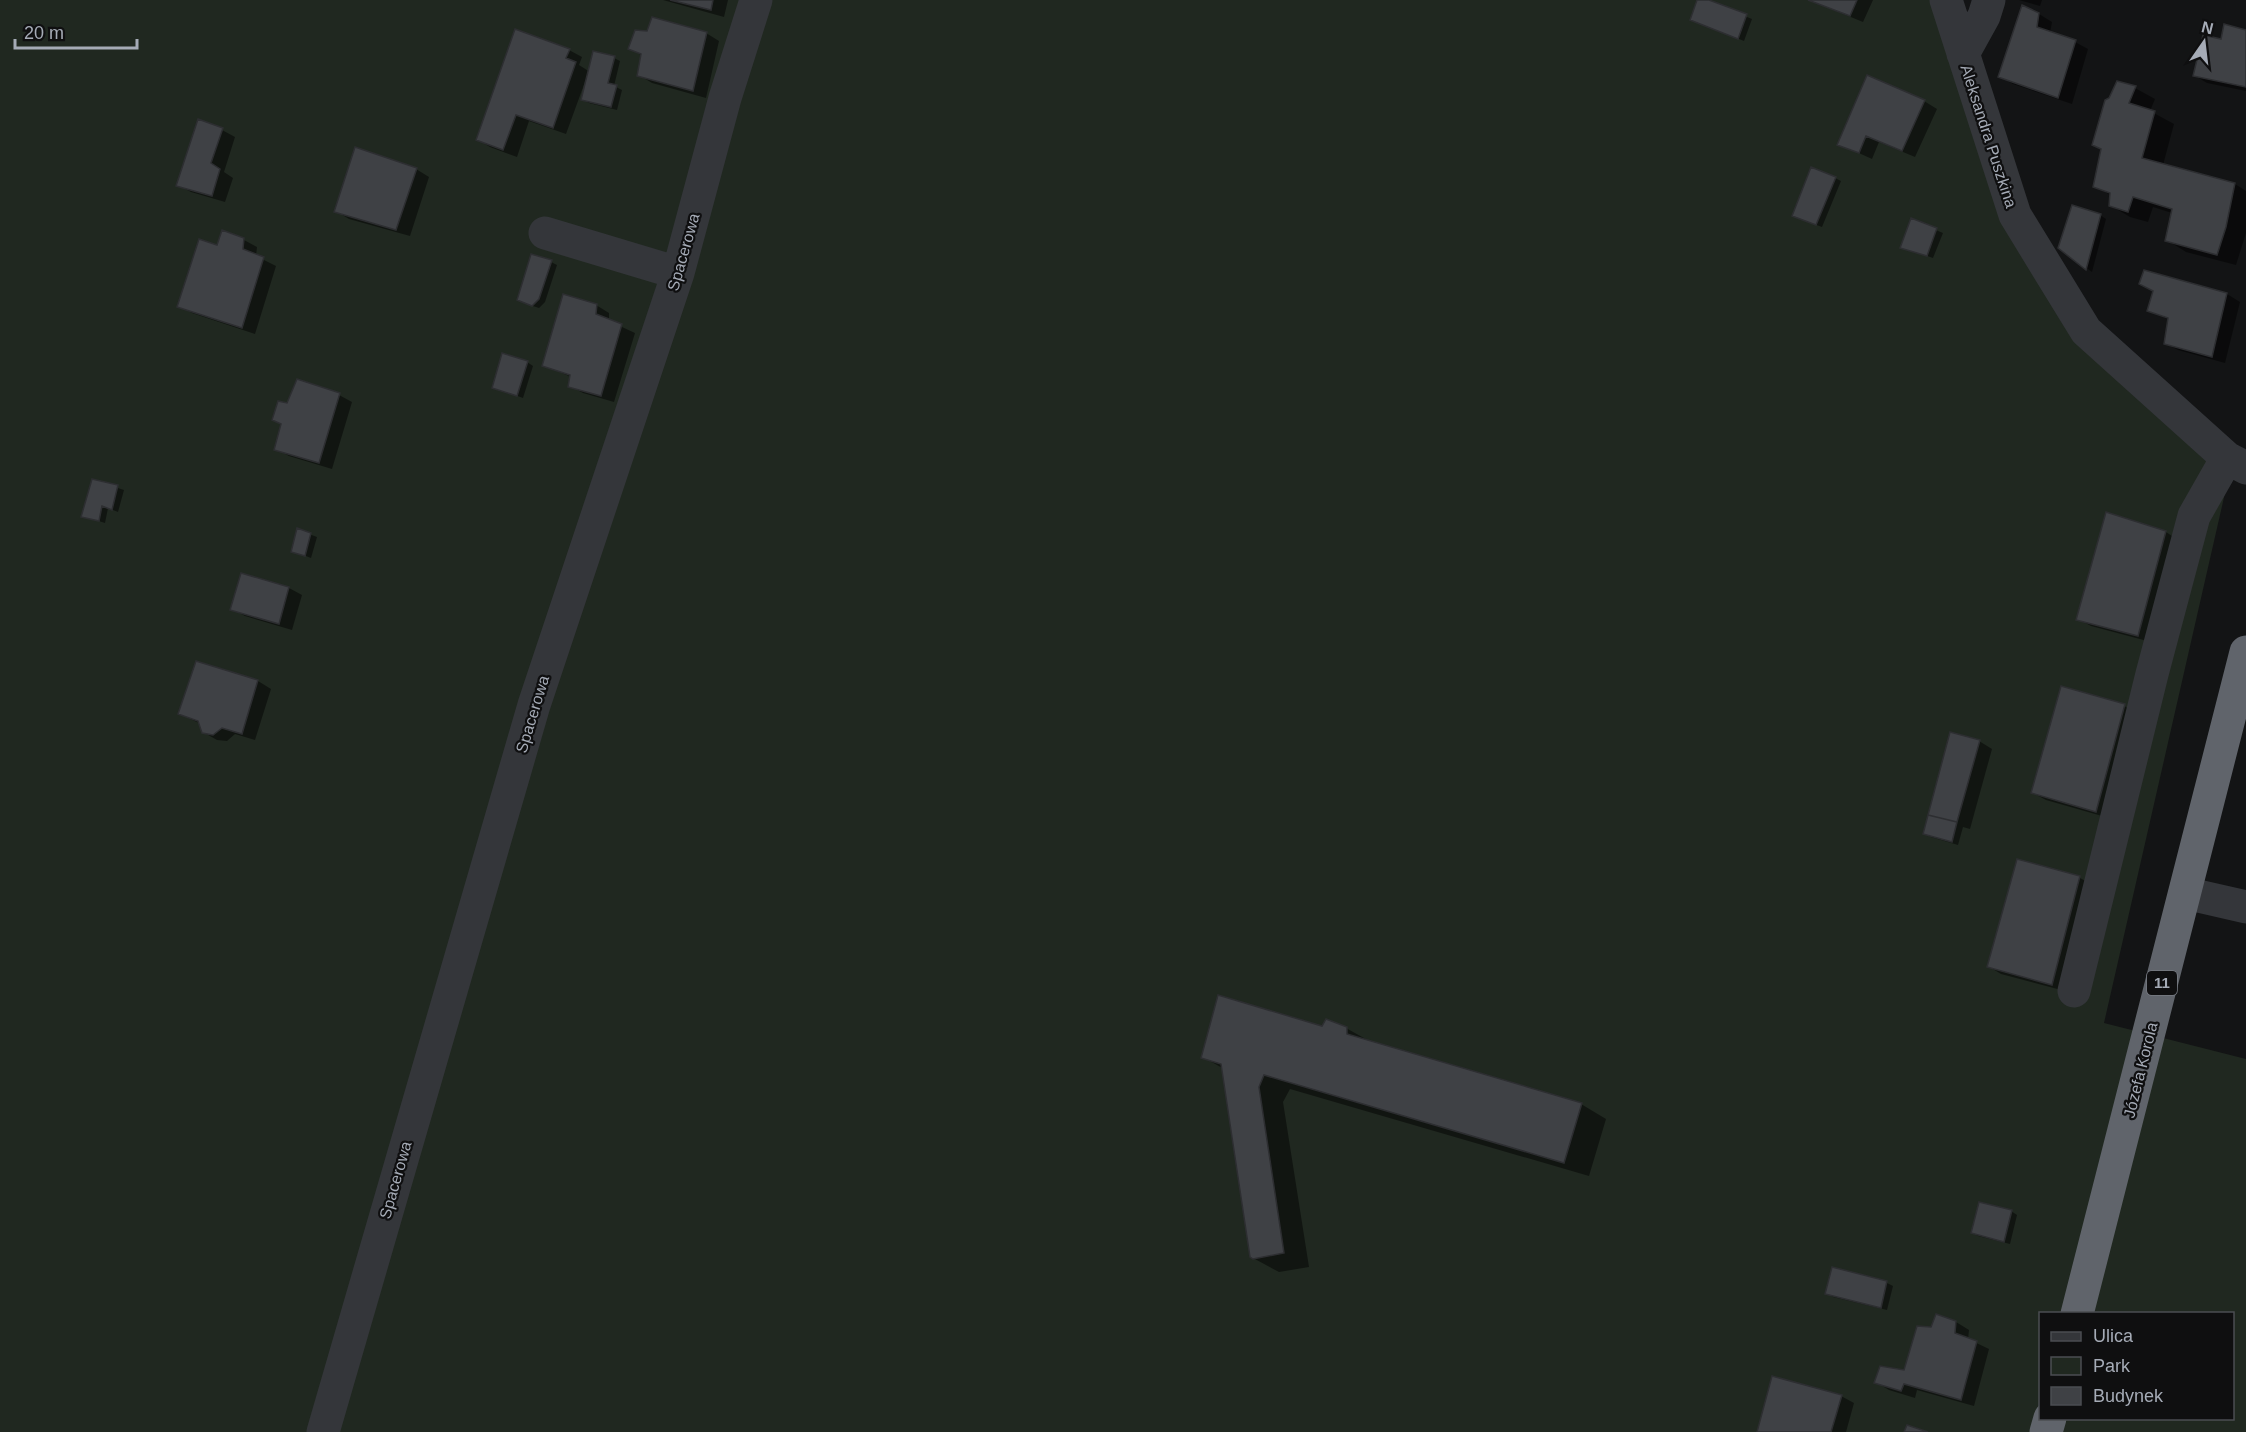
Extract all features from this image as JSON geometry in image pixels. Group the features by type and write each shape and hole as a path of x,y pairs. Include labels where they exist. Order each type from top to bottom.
{"highway":[{"name":"Józefa Korola","path":"2078,1312 2246,652"}],"street":[{"name":"Spacerowa","path":"323,1432 534,705 678,273 725,98 756,0"},
{"name":"Aleksandra Puszkina","path":"1946,0 2015,215 2086,331 2237,463"},
{"path":"1963,54 1984,16 1989,0"},
{"path":"545,233 678,273"},
{"path":"2074,991 2152,674 2194,516 2237,463"},
{"path":"2186,893 2246,907"}],"green space":[{"path":"0,0 1948,0 1992,143 2086,324 2233,458 2104,1023 2246,1059 2246,1432 0,1432"}],"building":[{"path":"670,0 713,0 711,10"},
{"path":"1697,0 1709,0 1747,14 1738,39 1690,20"},
{"path":"1808,0 1857,0 1850,16"},
{"path":"2022,5 2039,13 2037,27 2076,40 2058,98 1998,77"},
{"path":"652,17 707,32 693,91 637,76 641,54 628,49 635,30 647,31"},
{"path":"2224,24 2246,30 2246,87 2193,76 2203,35 2221,39"},
{"path":"515,29 570,49 566,58 576,62 553,128 516,115 503,150 476,140"},
{"path":"593,51 615,56 608,83 617,85 611,107 581,100"},
{"path":"1867,75 1925,100 1902,151 1866,136 1859,153 1837,145"},
{"path":"2117,81 2136,86 2129,103 2155,111 2142,158 2235,183 2226,227 2217,255 2165,241 2172,209 2133,197 2128,212 2109,206 2110,193 2093,187 2101,149 2092,145 2105,100 2109,98"},
{"path":"198,119 223,128 211,163 220,169 212,196 176,186"},
{"path":"355,147 417,168 396,230 334,212"},
{"path":"1811,167 1836,177 1816,225 1792,216"},
{"path":"2072,205 2101,214 2086,270 2058,248"},
{"path":"1911,218 1937,228 1927,256 1900,248"},
{"path":"222,230 244,238 243,249 264,257 242,328 177,307 199,239 217,245"},
{"path":"531,254 552,260 539,299 532,306 517,300"},
{"path":"2144,270 2227,293 2212,357 2164,344 2168,318 2147,311 2153,291 2139,284"},
{"path":"563,294 597,304 596,314 622,324 601,396 568,387 570,375 542,366"},
{"path":"502,353 528,361 517,396 492,388"},
{"path":"297,379 340,393 319,463 274,450 281,424 272,420 278,401 287,403"},
{"path":"92,479 118,485 112,510 102,506 99,521 81,517"},
{"path":"2106,512 2166,531 2138,636 2076,620"},
{"path":"297,528 311,533 305,556 291,552"},
{"path":"241,573 289,587 279,624 230,610"},
{"path":"196,661 258,680 242,734 222,728 213,735 202,733 198,721 178,714"},
{"path":"2061,686 2125,704 2096,812 2031,793"},
{"path":"1950,732 1980,740 1957,822 1928,815"},
{"path":"1928,815 1957,822 1952,842 1923,834"},
{"path":"2017,859 2080,876 2052,985 1987,967"},
{"path":"1218,995 1322,1026 1326,1019 1347,1027 1347,1034 1582,1103 1564,1163 1264,1075 1259,1087 1284,1253 1253,1259 1250,1257 1221,1064 1201,1058"},
{"path":"1979,1202 2012,1210 2004,1242 1971,1233"},
{"path":"1832,1267 1887,1281 1881,1308 1825,1294"},
{"path":"1936,1314 1956,1321 1955,1333 1977,1341 1961,1400 1904,1384 1901,1391 1874,1383 1880,1366 1904,1370 1917,1326 1931,1327"},
{"path":"1772,1376 1842,1395 1831,1432 1757,1432"},
{"path":"1907,1425 1928,1432 1904,1432"}]}
